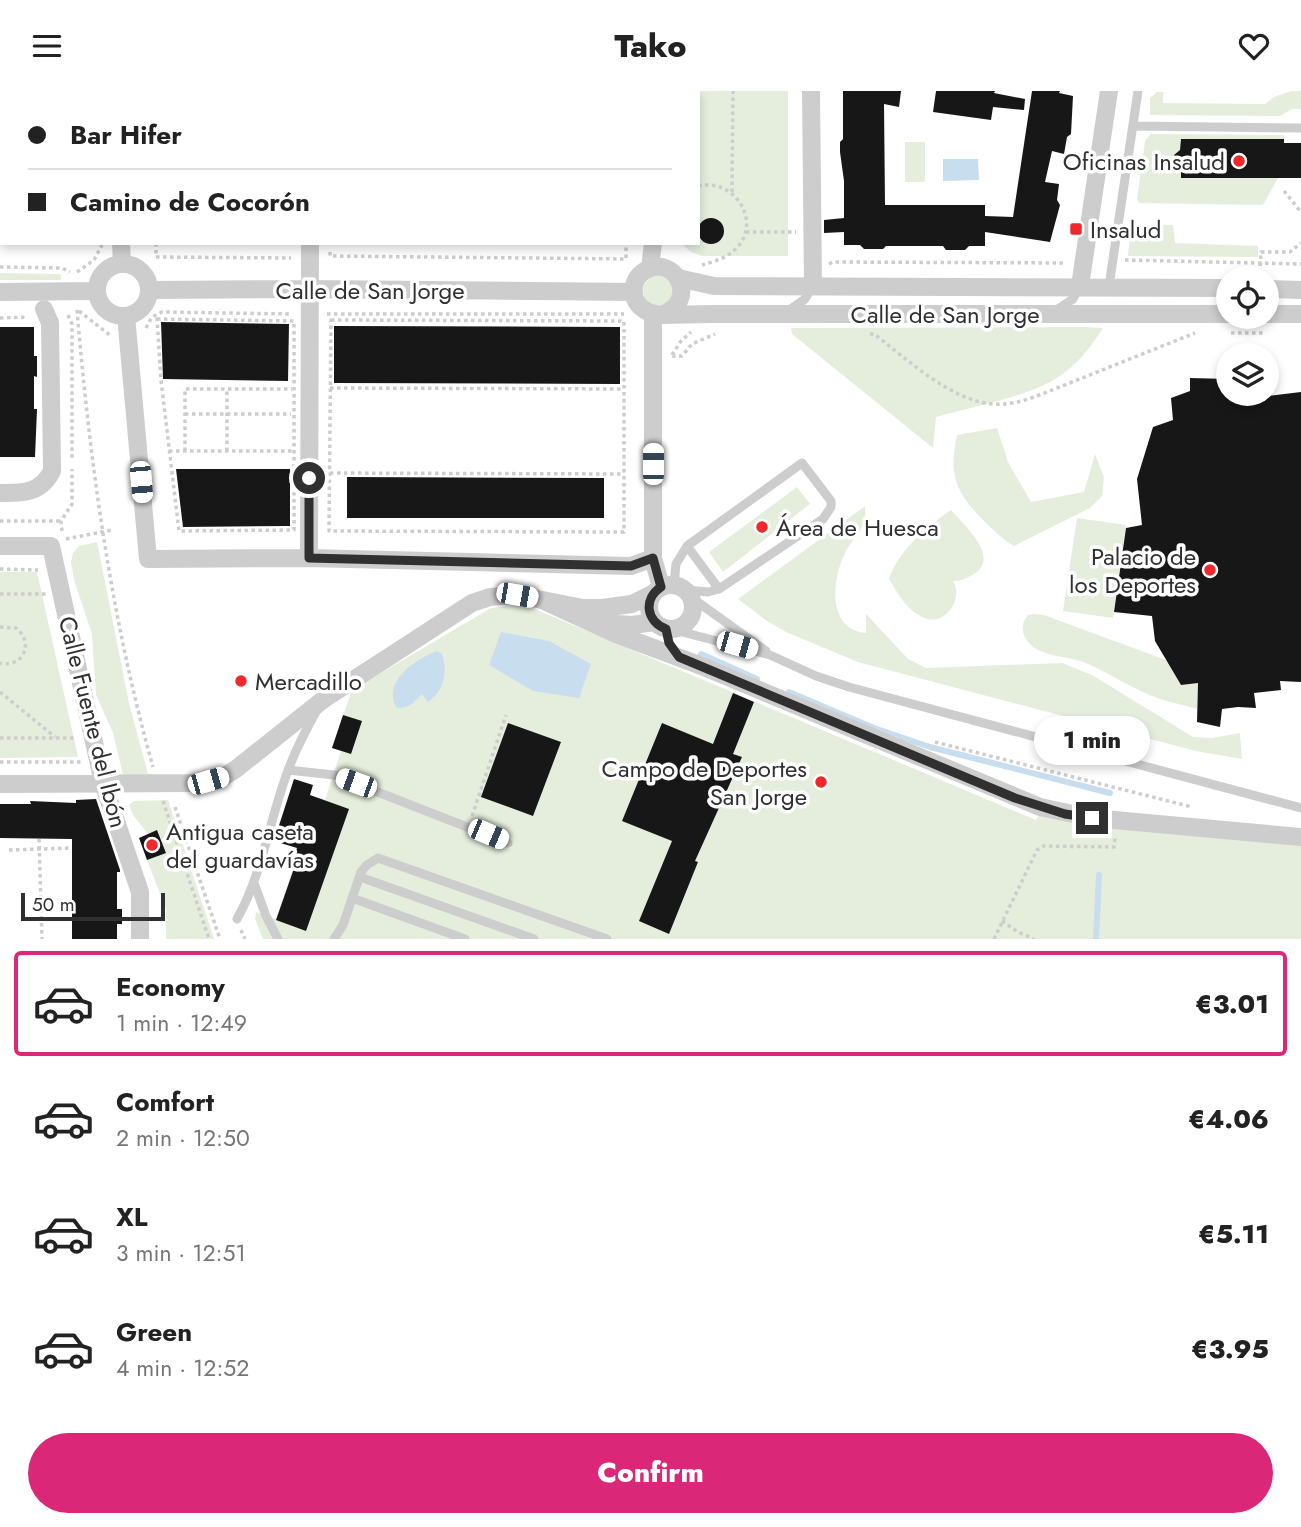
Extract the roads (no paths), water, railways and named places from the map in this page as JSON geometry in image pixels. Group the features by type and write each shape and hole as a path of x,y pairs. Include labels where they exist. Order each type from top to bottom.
{"street":[{"path":"811,91 813,286"},
{"path":"1080,286 1109,91"},
{"path":"121,245 122,264"},
{"path":"309,558 310,245"},
{"path":"650,268 653,245"},
{"path":"122,264 141,271 149,290 142,307 125,316 118,316 101,304 97,284 104,273 115,265 122,264"},
{"path":"650,268 666,268 678,278 681,285 680,301 669,312 657,314 640,307 634,292 638,277 650,268"},
{"name":"Calle de San Jorge","path":"678,278 714,286 1216,288"},
{"path":"1279,289 1301,290"},
{"name":"Calle de San Jorge","path":"149,290 634,292"},
{"path":"0,292 97,291"},
{"path":"0,493 27,493 42,485 53,464 50,323 44,309"},
{"path":"586,621 679,628 690,619 693,611 673,591 653,558 660,362 657,314"},
{"name":"Calle de San Jorge","path":"657,314 1216,314"},
{"path":"1279,314 1301,314"},
{"path":"125,316 148,559 309,558 631,566 653,558"},
{"name":"Calle Fuente del Ibón","path":"0,546 60,545 103,783 140,892 140,939"},
{"path":"0,784 193,783 223,777 324,699 472,603 505,595 517,595 583,608 602,608 632,604 673,591"},
{"path":"673,591 649,605 650,614 664,627 669,643 679,657"},
{"path":"542,600 616,634 679,657 1040,807 1092,818 1301,837"}],"lane":[{"path":"1109,286 1138,91"},
{"path":"1133,126 1301,128"},
{"path":"780,314 800,304 813,286"},
{"path":"1047,314 1067,304 1080,286"},
{"path":"802,463 831,501 831,507 823,519 719,589 708,592 673,591 676,564 687,546 802,463"},
{"path":"687,546 719,589"},
{"path":"673,591 770,655 816,676 1301,808"},
{"path":"664,627 770,655"},
{"path":"237,919 254,883 288,770 302,737 324,699"},
{"path":"288,770 334,775 469,825 508,843"},
{"path":"334,939 343,925 360,877 367,865 378,858 607,939"},
{"path":"360,877 534,939"},
{"path":"254,883 278,939"},
{"path":"352,898 466,939"}],"water":[{"path":"943,159 978,159 979,180 943,181"},
{"path":"501,632 549,641 591,664 579,698 533,691 489,665"},
{"path":"437,651 442,654 445,668 438,692 428,702 422,694 407,706 396,707 393,697 398,680 420,659"}],"waterway":[{"path":"701,654 757,679"},
{"path":"789,692 874,728 930,747 1110,793"},
{"path":"1096,939 1099,875"}],"place":[{"name":"Oficinas Insalud","path":"1239,161"},
{"name":"Insalud","path":"1076,229"},
{"name":"Área de Huesca","path":"762,527"},
{"name":"Palacio de los Deportes","path":"1210,570"},
{"name":"Mercadillo","path":"241,681"},
{"name":"Campo de Deportes San Jorge","path":"821,782"},
{"name":"Antigua caseta del guardavías","path":"152,845"}]}
